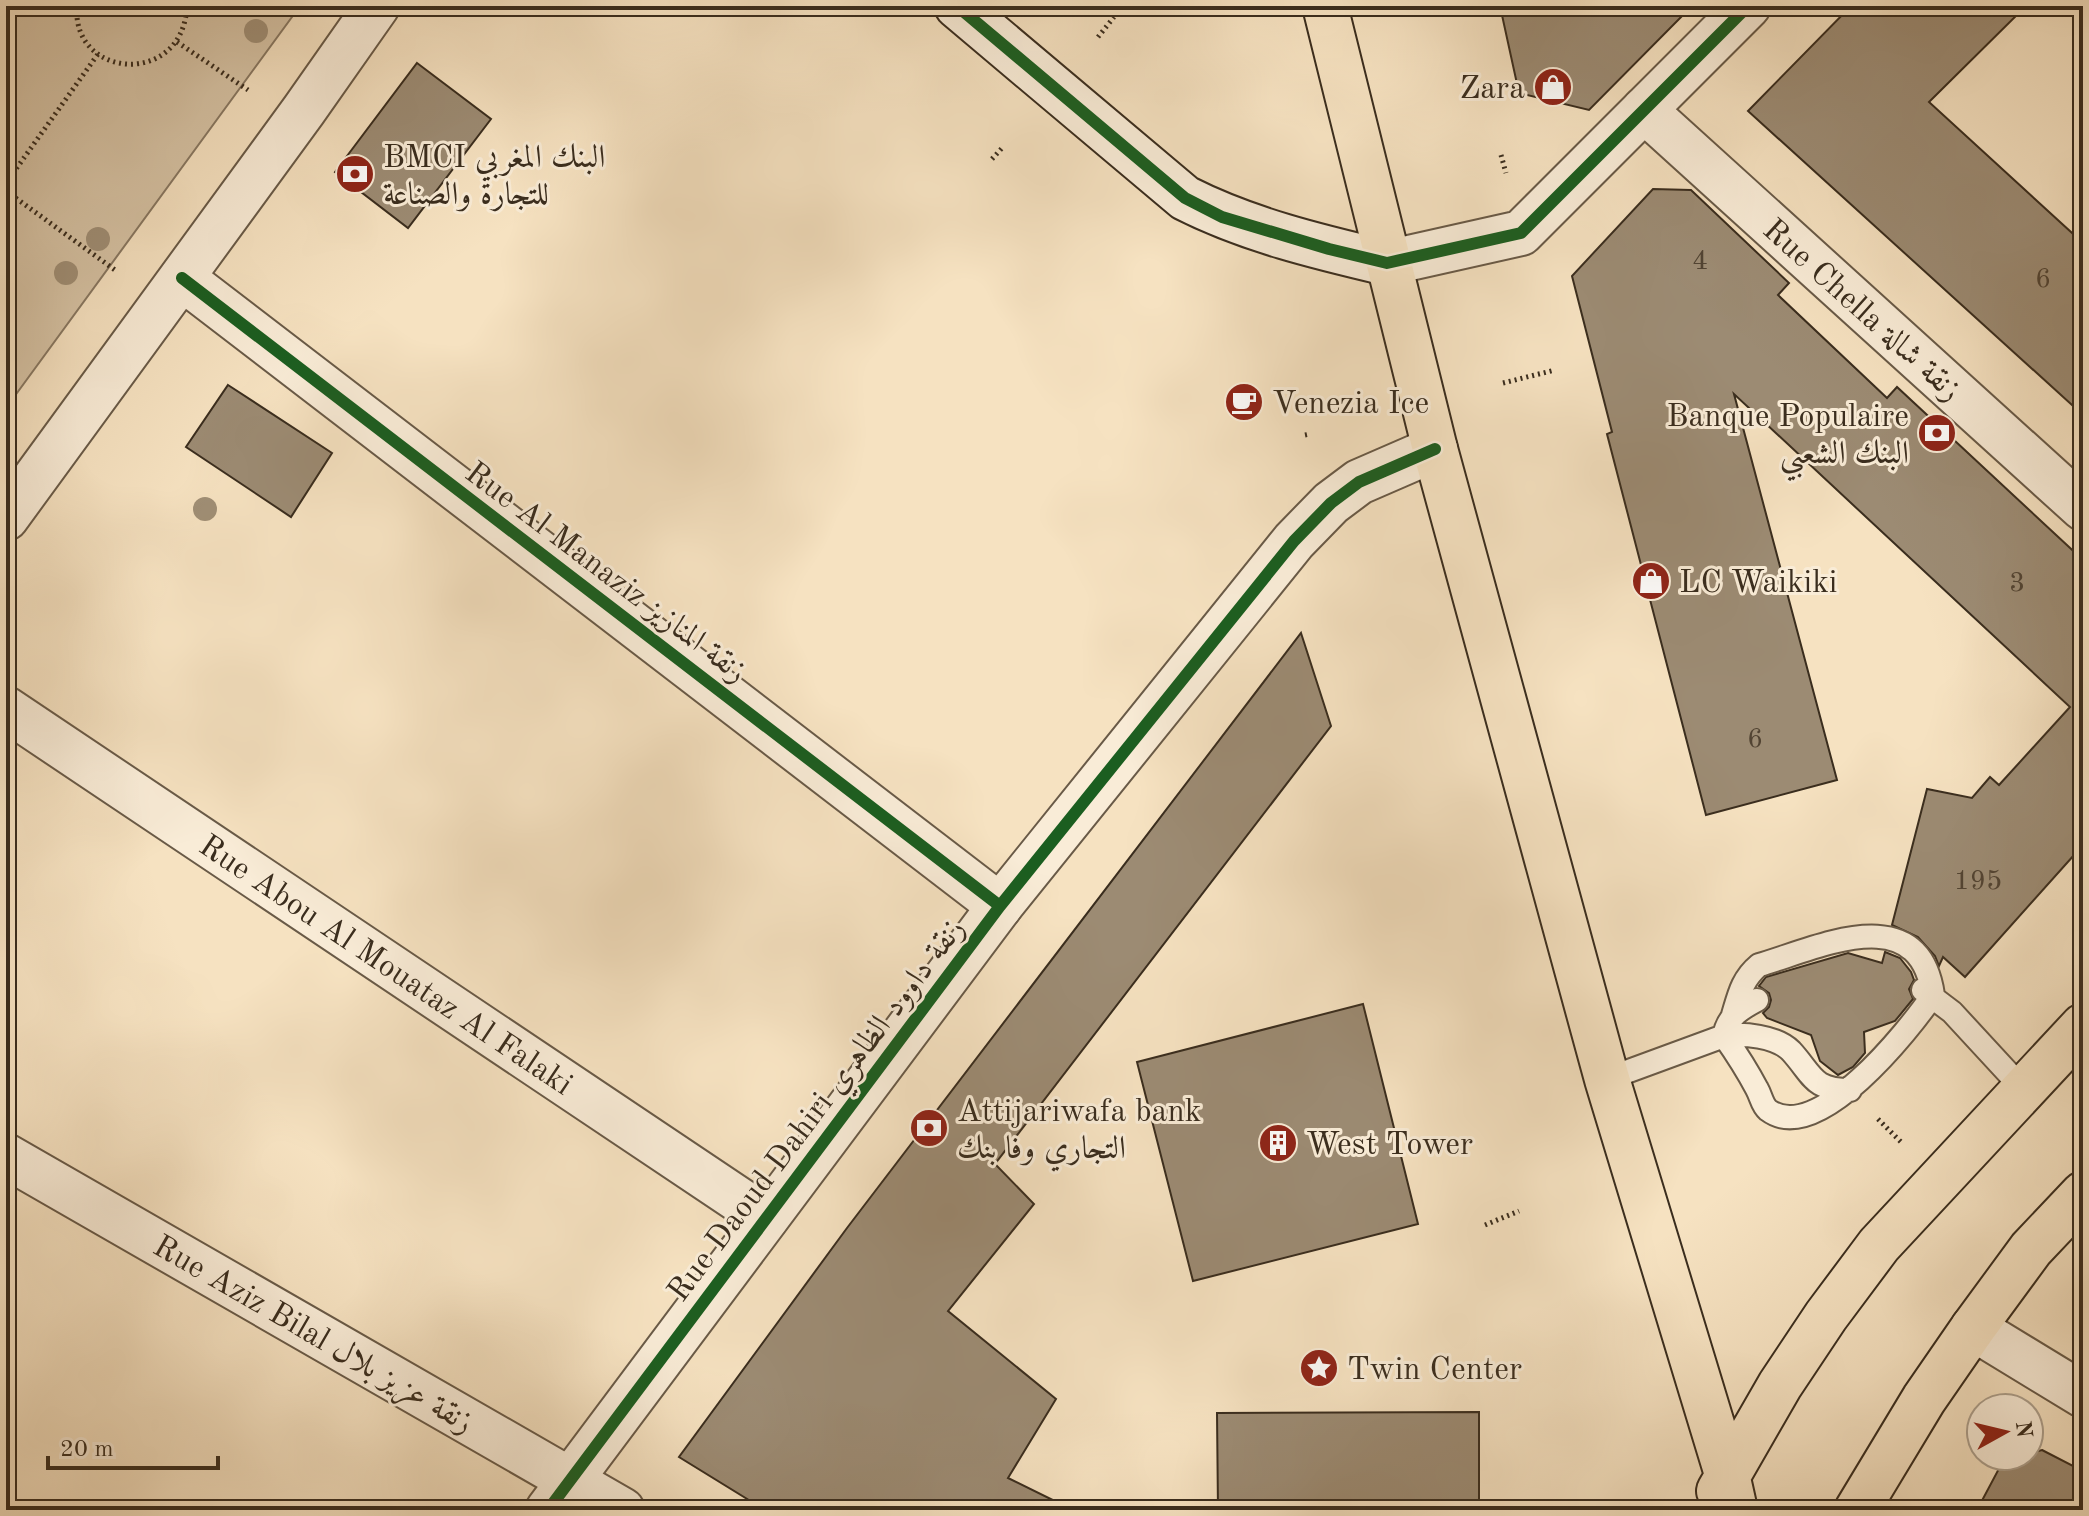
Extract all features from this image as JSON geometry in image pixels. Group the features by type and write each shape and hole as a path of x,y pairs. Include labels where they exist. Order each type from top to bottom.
{"main road":[{"path":"1325,6 1435,449 1724,1498"},
{"path":"1724,1498 1803,1350 1879,1245 2083,1026"},
{"path":"1857,1510 1924,1399 1973,1328 2031,1249 2083,1194"}],"street":[{"path":"6,518 377,6"},
{"path":"957,6 1185,198 1222,217 1387,263 1521,233 1748,6"},
{"name":"Rue Chella زنقة شالة","path":"1644,110 2083,508"},
{"name":"Rue Al Manaziz زنقة المنازيز","path":"182,278 1000,906"},
{"name":"Rue Daoud Dahiri زنقة داوود الظاهري","path":"559,1495 1000,906 1294,541 1331,503 1359,482 1435,449"},
{"name":"Rue Abou Al Mouataz Al Falaki","path":"6,709 766,1218"},
{"name":"Rue Aziz Bilal زنقة عزيز بلال","path":"6,1156 559,1495 622,1510"},
{"path":"1973,1328 2083,1395"}],"lane":[{"path":"1872,935 1892,937 1916,954 1927,970 1928,992 1922,1011 1850,1090 1812,1113 1780,1116 1765,1108 1729,1026 1742,985 1748,974 1759,965 1854,938 1872,935"},
{"path":"1928,992 2024,1090"},
{"path":"1607,1079 1729,1026 1757,1000"},
{"path":"1729,1026 1739,1034 1776,1042 1790,1050 1815,1083 1834,1090 1850,1090"}],"path":[{"path":"77,6 80,30 98,54 117,64 135,65 151,62 166,54 177,42 185,24 187,6"},
{"path":"1098,37 1114,17"},
{"path":"177,42 248,90"},
{"path":"6,183 98,54"},
{"path":"992,159 1003,147"},
{"path":"6,191 115,270"},
{"path":"1503,383 1555,370"},
{"path":"1485,1225 1519,1211"}],"shaded area":[{"path":"6,6 300,6 6,408"}],"building":[{"path":"1500,6 1692,6 1589,110 1519,93"},
{"path":"1851,6 2026,6 1929,102 2083,243 2083,415 1748,111"},
{"path":"417,63 491,119 408,228 335,172"},
{"path":"1653,189 1691,190 1789,283 1778,295 1887,398 1897,387 2083,560 2083,845 1965,977 1943,957 1939,966 1935,956 1918,937 1892,925 1927,789 1972,798 1990,777 1999,785 2070,707 1734,394 1837,780 1706,815 1607,434 1612,432 1572,276"},
{"path":"228,385 332,453 291,517 186,447"},
{"path":"1301,633 1331,726 995,1164 1034,1204 948,1311 1056,1399 1008,1478 1073,1510 765,1510 679,1457 847,1228"},
{"path":"1885,952 1900,958 1911,972 1914,980 1909,989 1913,999 1895,1021 1864,1032 1865,1053 1853,1067 1838,1075 1820,1061 1811,1035 1767,1018 1763,1013 1771,1000 1769,993 1759,986 1766,977 1848,953 1882,963"},
{"name":"West Tower","path":"1363,1004 1418,1224 1193,1281 1137,1062"},
{"path":"1479,1412 1479,1510 1218,1510 1217,1413"},
{"path":"2045,1452 2083,1471 2083,1510 1977,1510 1997,1472 2045,1472"}],"cycle path":[{"path":"957,6 1185,198 1222,217 1387,263 1521,233 1748,6"},
{"path":"182,278 1000,906"},
{"path":"548,1510 1000,906 1294,541 1331,503 1359,482 1435,449"}],"place":[{"name":"Zara","path":"1553,87"},
{"name":"BMCI البنك المغربي للتجارة والصناعة","path":"355,174"},
{"name":"Venezia Ice","path":"1244,402"},
{"name":"Banque Populaire البنك الشعبي","path":"1937,433"},
{"name":"LC Waikiki","path":"1651,581"},
{"name":"Attijariwafa bank التجاري وفا بنك","path":"929,1128"},
{"name":"West Tower","path":"1278,1143"},
{"name":"Twin Center","path":"1319,1368"}]}
